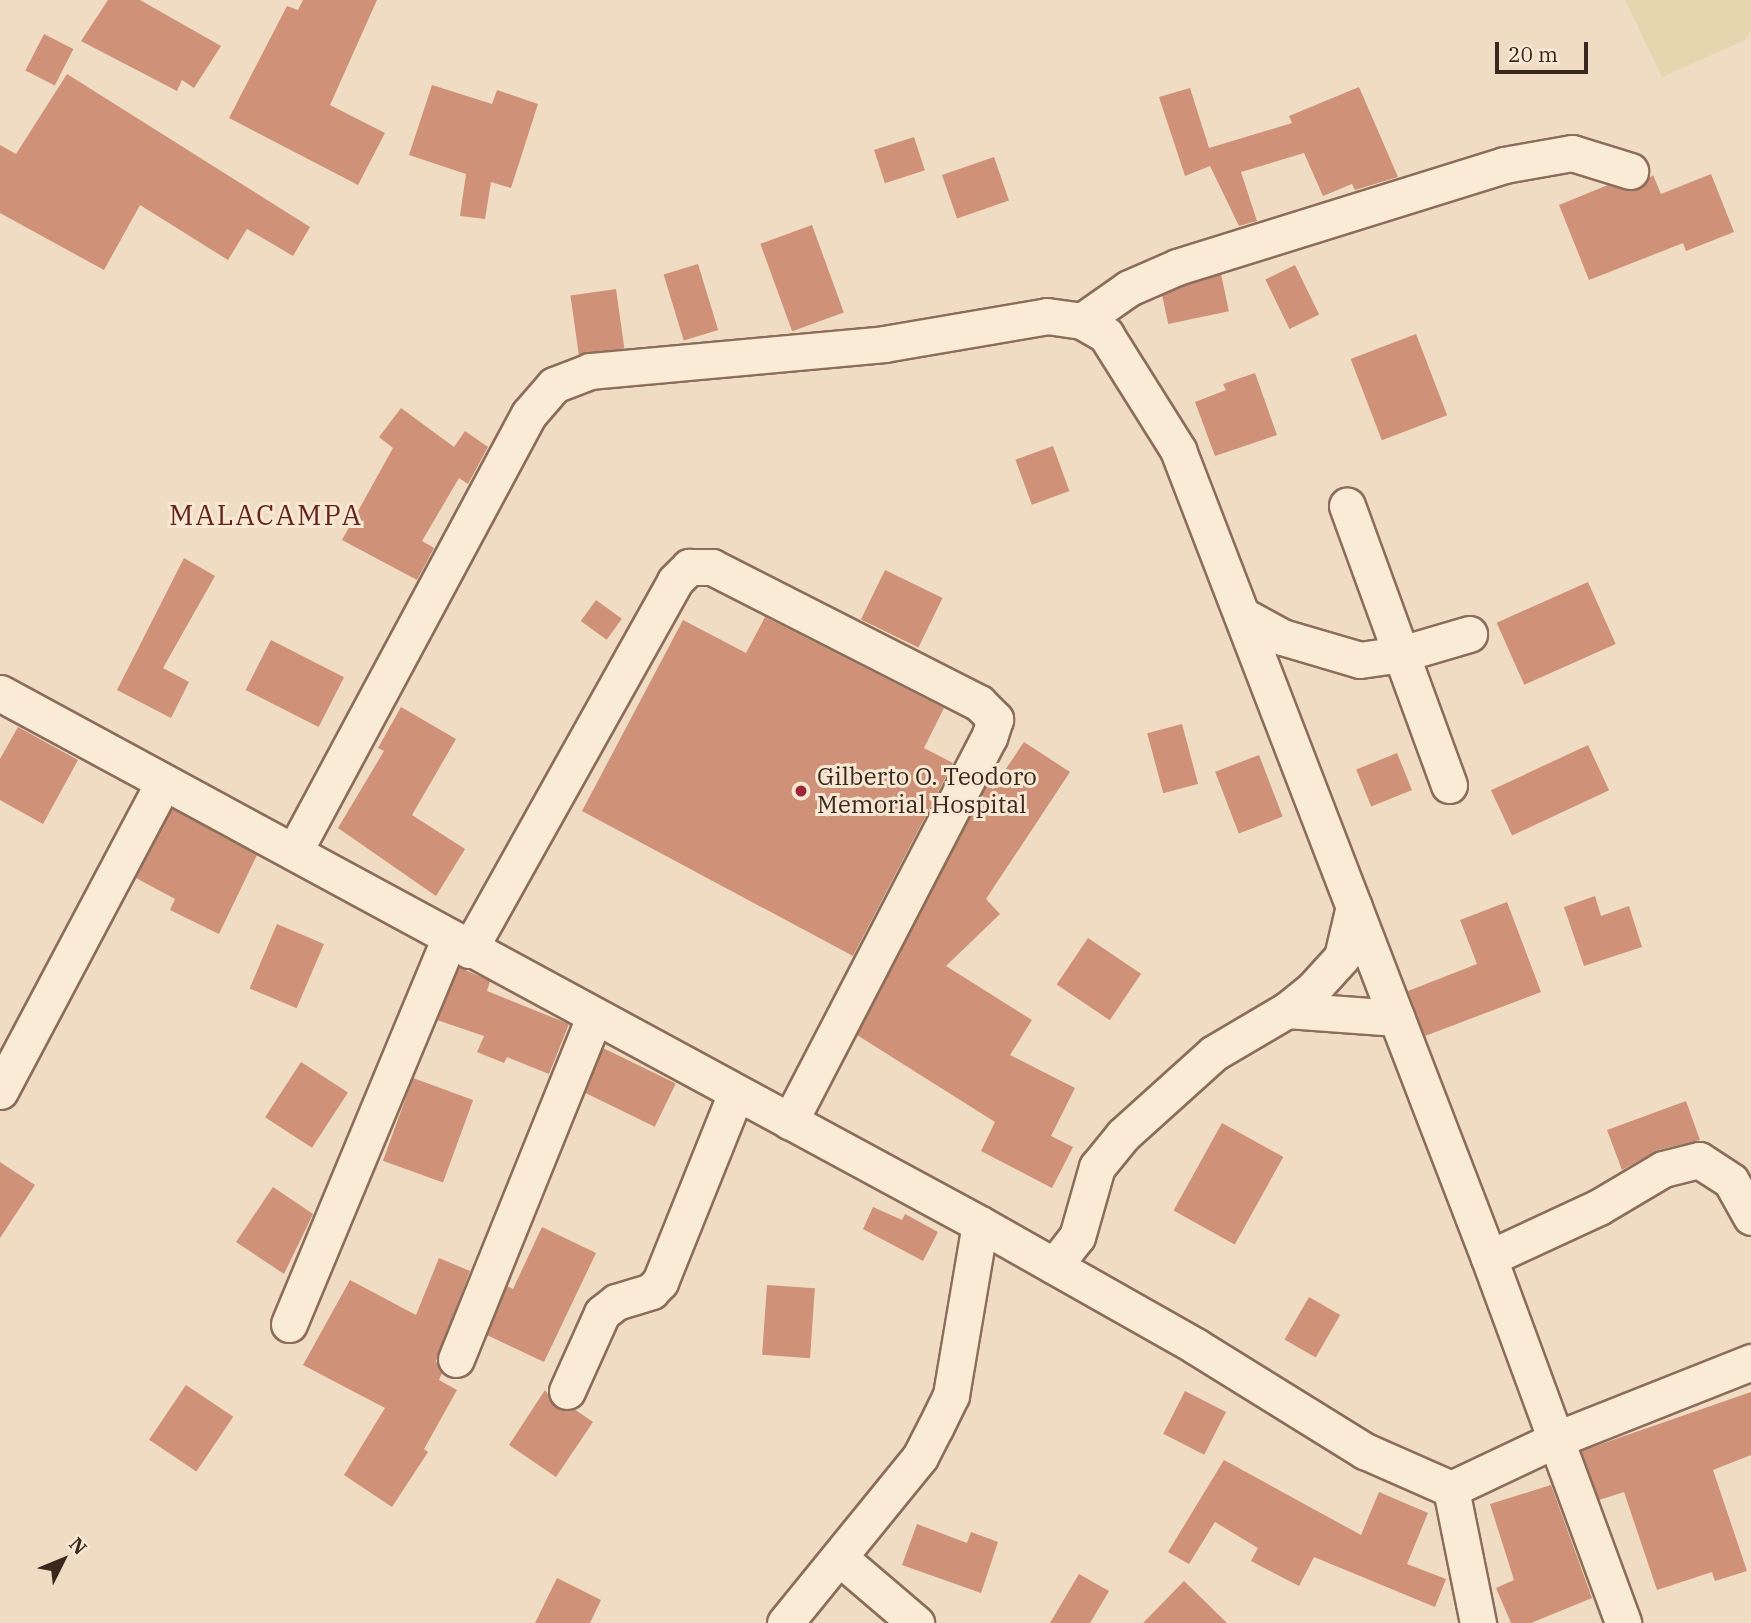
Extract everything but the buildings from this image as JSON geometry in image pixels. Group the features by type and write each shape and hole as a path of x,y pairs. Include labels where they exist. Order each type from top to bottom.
{"street":[{"path":"1082,320 1129,288 1177,267 1504,165 1572,153 1630,171"},
{"path":"294,852 530,414 554,386 590,371 884,344 1047,316 1082,320 1106,335 1160,415 1241,615 1489,1258 1623,1623"},
{"path":"1347,506 1450,785"},
{"path":"289,1324 459,944 675,581 689,567 712,567 979,703 995,719 989,737 790,1122"},
{"path":"1241,615 1282,636 1360,660 1401,654 1469,634"},
{"path":"0,692 459,944 981,1224 1197,1347 1365,1451 1451,1489 1557,1439 1751,1362"},
{"path":"0,1091 163,783"},
{"path":"1054,1266 1077,1237 1097,1167 1123,1135 1214,1053 1287,1010 1342,957 1354,906"},
{"path":"1287,1010 1397,1018"},
{"path":"456,1359 594,1017"},
{"path":"567,1391 602,1313 616,1302 651,1291 660,1282 736,1093"},
{"path":"1489,1258 1598,1207 1663,1170 1699,1160 1731,1181 1751,1217"},
{"path":"785,1623 841,1559 920,1457 951,1395 981,1224"},
{"path":"1451,1489 1478,1623"},
{"path":"841,1559 916,1623"}],"shaded area":[{"path":"1625,0 1751,0 1751,30 1745,40 1662,77"}],"place":[{"name":"Gilberto O. Teodoro Memorial Hospital","path":"801,791"}],"district":[{"name":"MALACAMPA","path":"266,515"}]}
